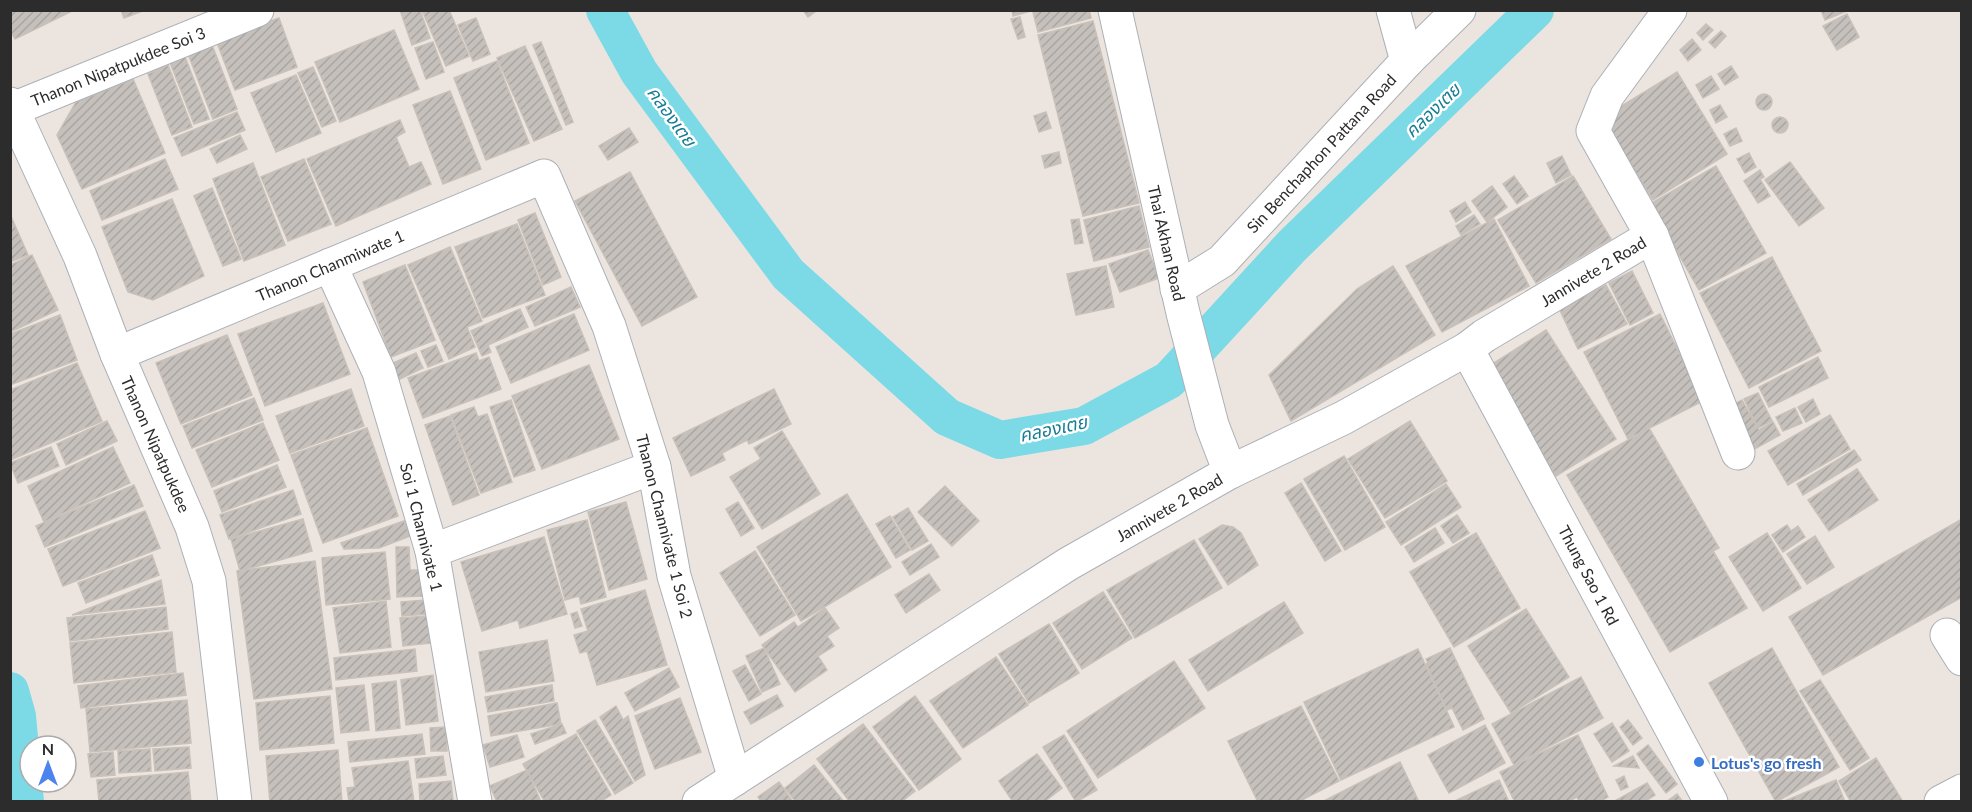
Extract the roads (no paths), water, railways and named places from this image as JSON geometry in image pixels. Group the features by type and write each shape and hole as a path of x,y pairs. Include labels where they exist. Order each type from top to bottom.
{"street":[{"name":"Thanon Nipatpukdee Soi 3","path":"11,106 257,10"},
{"name":"Thai Akhan Road","path":"1115,10 1180,301 1212,425 1230,472"},
{"path":"1393,10 1407,61"},
{"name":"Sin Benchaphon Pattana Road","path":"1180,301 1222,261 1407,61 1459,10"},
{"path":"1670,10 1607,96 1593,131 1652,236 1738,453"},
{"name":"Thanon Nipatpukdee","path":"11,106 80,256 117,354 192,527 209,580 235,801"},
{"name":"Thanon Chanmiwate 1","path":"117,354 544,176"},
{"name":"Thanon Channivate 1 Soi 2","path":"544,176 609,327 654,467 674,576 735,779"},
{"name":"Jannivete 2 Road","path":"699,801 1068,564 1230,472 1343,418 1467,349 1484,336 1652,236"},
{"name":"Soi 1 Channivate 1","path":"330,265 379,372 432,551 475,801"},
{"name":"Thung Sao 1 Rd","path":"1467,349 1711,801"},
{"path":"432,551 654,467"},
{"path":"1941,801 1962,791"}],"waterway":[{"name":"คลองเตย","path":"605,10 639,72 788,274 947,417 1000,440 1084,426 1169,380 1292,246 1535,10"},
{"name":"คลองเตย","path":"10,691 17,716 25,802"}],"place":[{"name":"Lotus's go fresh","path":"1699,762"}]}
